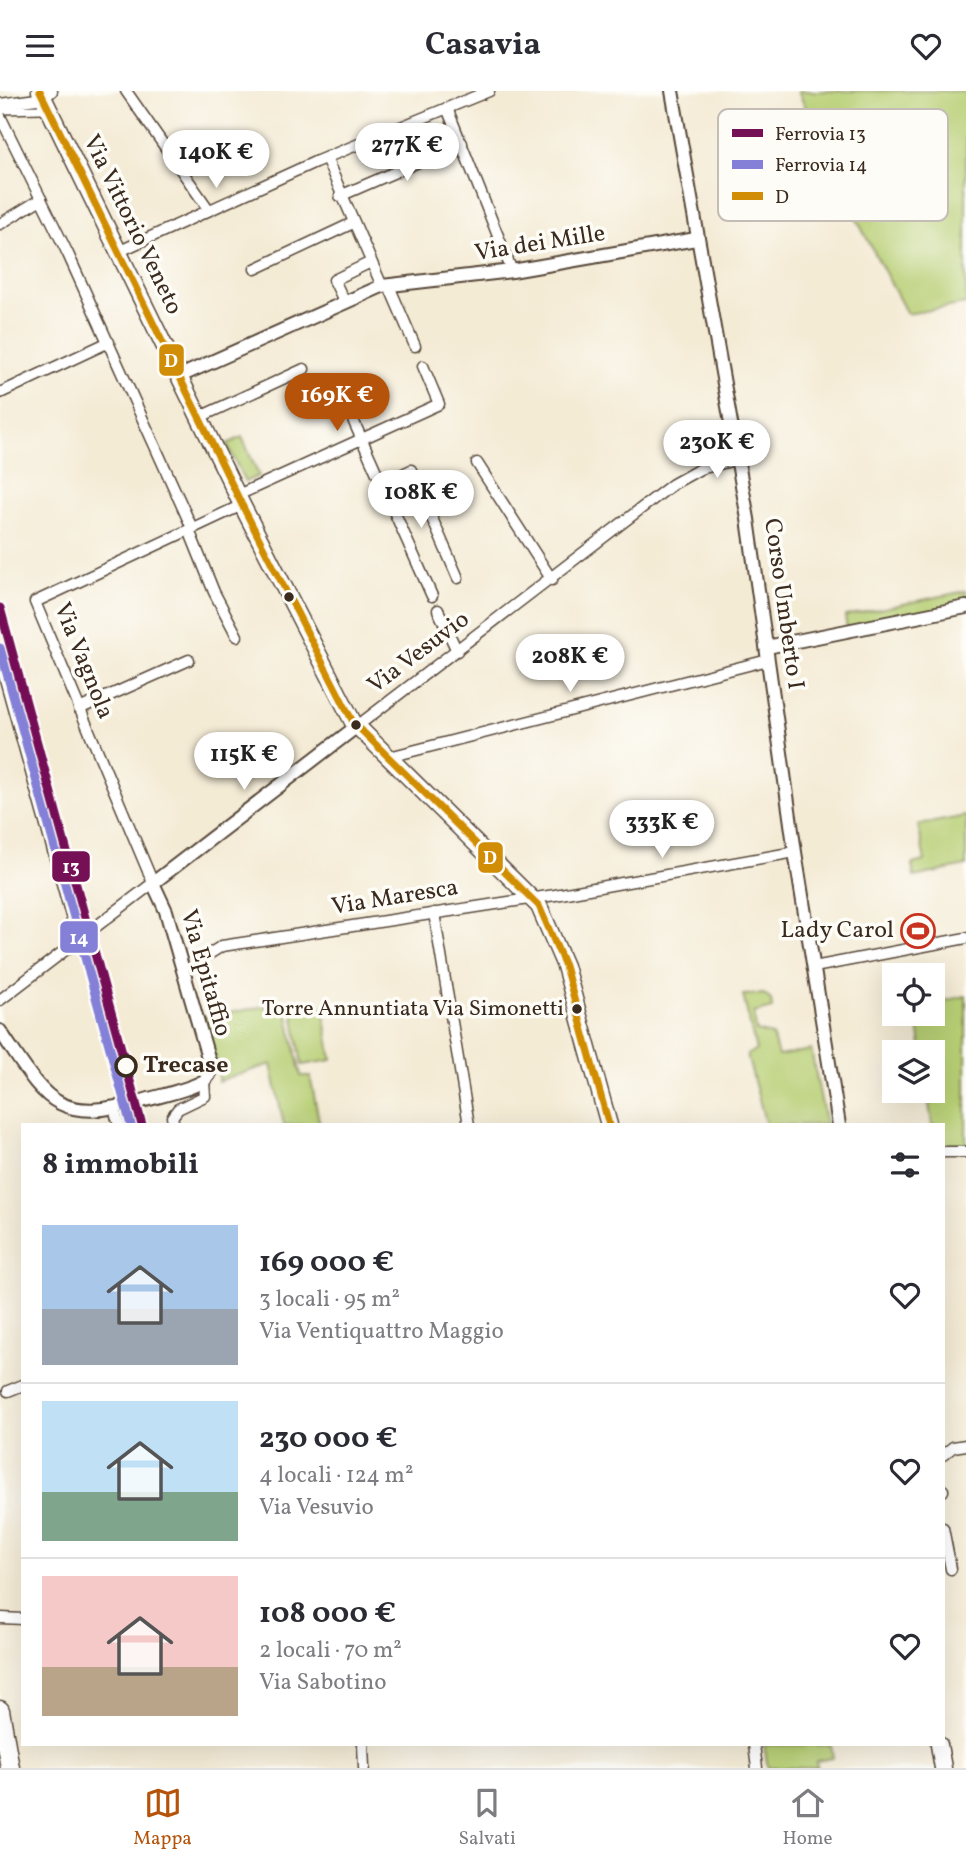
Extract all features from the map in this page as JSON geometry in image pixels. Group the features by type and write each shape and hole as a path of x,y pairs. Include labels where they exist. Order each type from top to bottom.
{"highway":[{"path":"0,1710 10,1768"}],"main road":[{"name":"Via Vittorio Veneto","path":"44,97 240,500 356,727 533,898"},
{"path":"533,898 565,966 608,1123"},
{"path":"939,1746 943,1768"}],"street":[{"path":"126,91 209,210"},
{"path":"120,251 326,158 489,91"},
{"name":"Corso Umberto I","path":"672,91 696,239 739,459 839,1123"},
{"path":"44,97 1,110 109,342 190,529 214,592 237,636"},
{"path":"447,108 512,271"},
{"path":"340,196 462,143"},
{"path":"326,158 340,196 371,262 386,286 415,346"},
{"path":"0,224 41,199"},
{"path":"256,269 353,223"},
{"name":"Via dei Mille","path":"180,376 386,286 512,271 696,239"},
{"path":"345,303 334,280 371,262"},
{"path":"0,393 109,342"},
{"path":"190,529 240,500 362,438 439,404 423,366"},
{"path":"200,417 304,369"},
{"path":"345,402 432,596"},
{"name":"Via Vesuvio","path":"0,1000 687,474 739,459"},
{"path":"477,463 552,580"},
{"path":"382,484 411,470 458,578"},
{"name":"Via Vagnola","path":"153,883 35,602 190,529"},
{"path":"388,760 419,749 768,654 966,607"},
{"path":"438,610 457,651"},
{"path":"79,709 189,660"},
{"path":"0,661 78,941"},
{"name":"Via Maresca","path":"209,954 222,946 533,898 796,852"},
{"name":"Via Epitaffio","path":"153,883 166,911 209,1061 209,1075 204,1081"},
{"path":"434,913 469,1123"},
{"path":"814,967 966,938"},
{"path":"0,1031 39,1089 69,1108 96,1112 114,1109 204,1081 205,1096 178,1109 172,1117 174,1123"},
{"path":"114,1109 118,1123"},
{"path":"945,1152 966,1152"},
{"path":"8,1391 21,1386"},
{"path":"945,1453 953,1447 966,1445"},
{"path":"945,1538 951,1569"},
{"path":"2,1618 21,1619"},
{"path":"363,1746 364,1768"},
{"path":"754,1746 757,1768"}],"green space":[{"path":"798,91 966,91 966,304 907,314 858,221 948,221 948,109 806,109"},
{"path":"242,437 259,476 245,482 227,444"},
{"path":"966,591 966,606 847,630 845,616"},
{"path":"966,816 966,866 914,877 912,864 925,861 918,825"},
{"path":"764,994 771,1000 772,1008 754,1013 756,1031 772,1035 778,1056 811,1050 826,1123 765,1123 747,1055 756,1050 743,995"},
{"path":"966,996 966,1144 945,1145 945,1123 932,1123 929,1103 945,1103 945,1040 920,1040 918,1026 945,1026 945,1000"},
{"path":"285,1003 301,1076 310,1076 320,1123 284,1123 271,1064 218,1081 219,1070 203,1017"},
{"path":"323,1007 332,1060 302,1065 293,1012"},
{"path":"764,1746 831,1746 833,1758 816,1761 817,1768 768,1768"}],"rail line":[{"name":"13","path":"0,608 141,1123"},
{"name":"14","path":"0,648 130,1123"}],"transit line":[{"name":"D","path":"40,91 242,505 353,722 539,906 565,966 608,1123"}],"place":[{"name":"Lady Carol","path":"918,931"},
{"name":"Torre Annuntiata Via Simonetti","path":"577,1009"},
{"name":"Trecase","path":"126,1066"}]}
